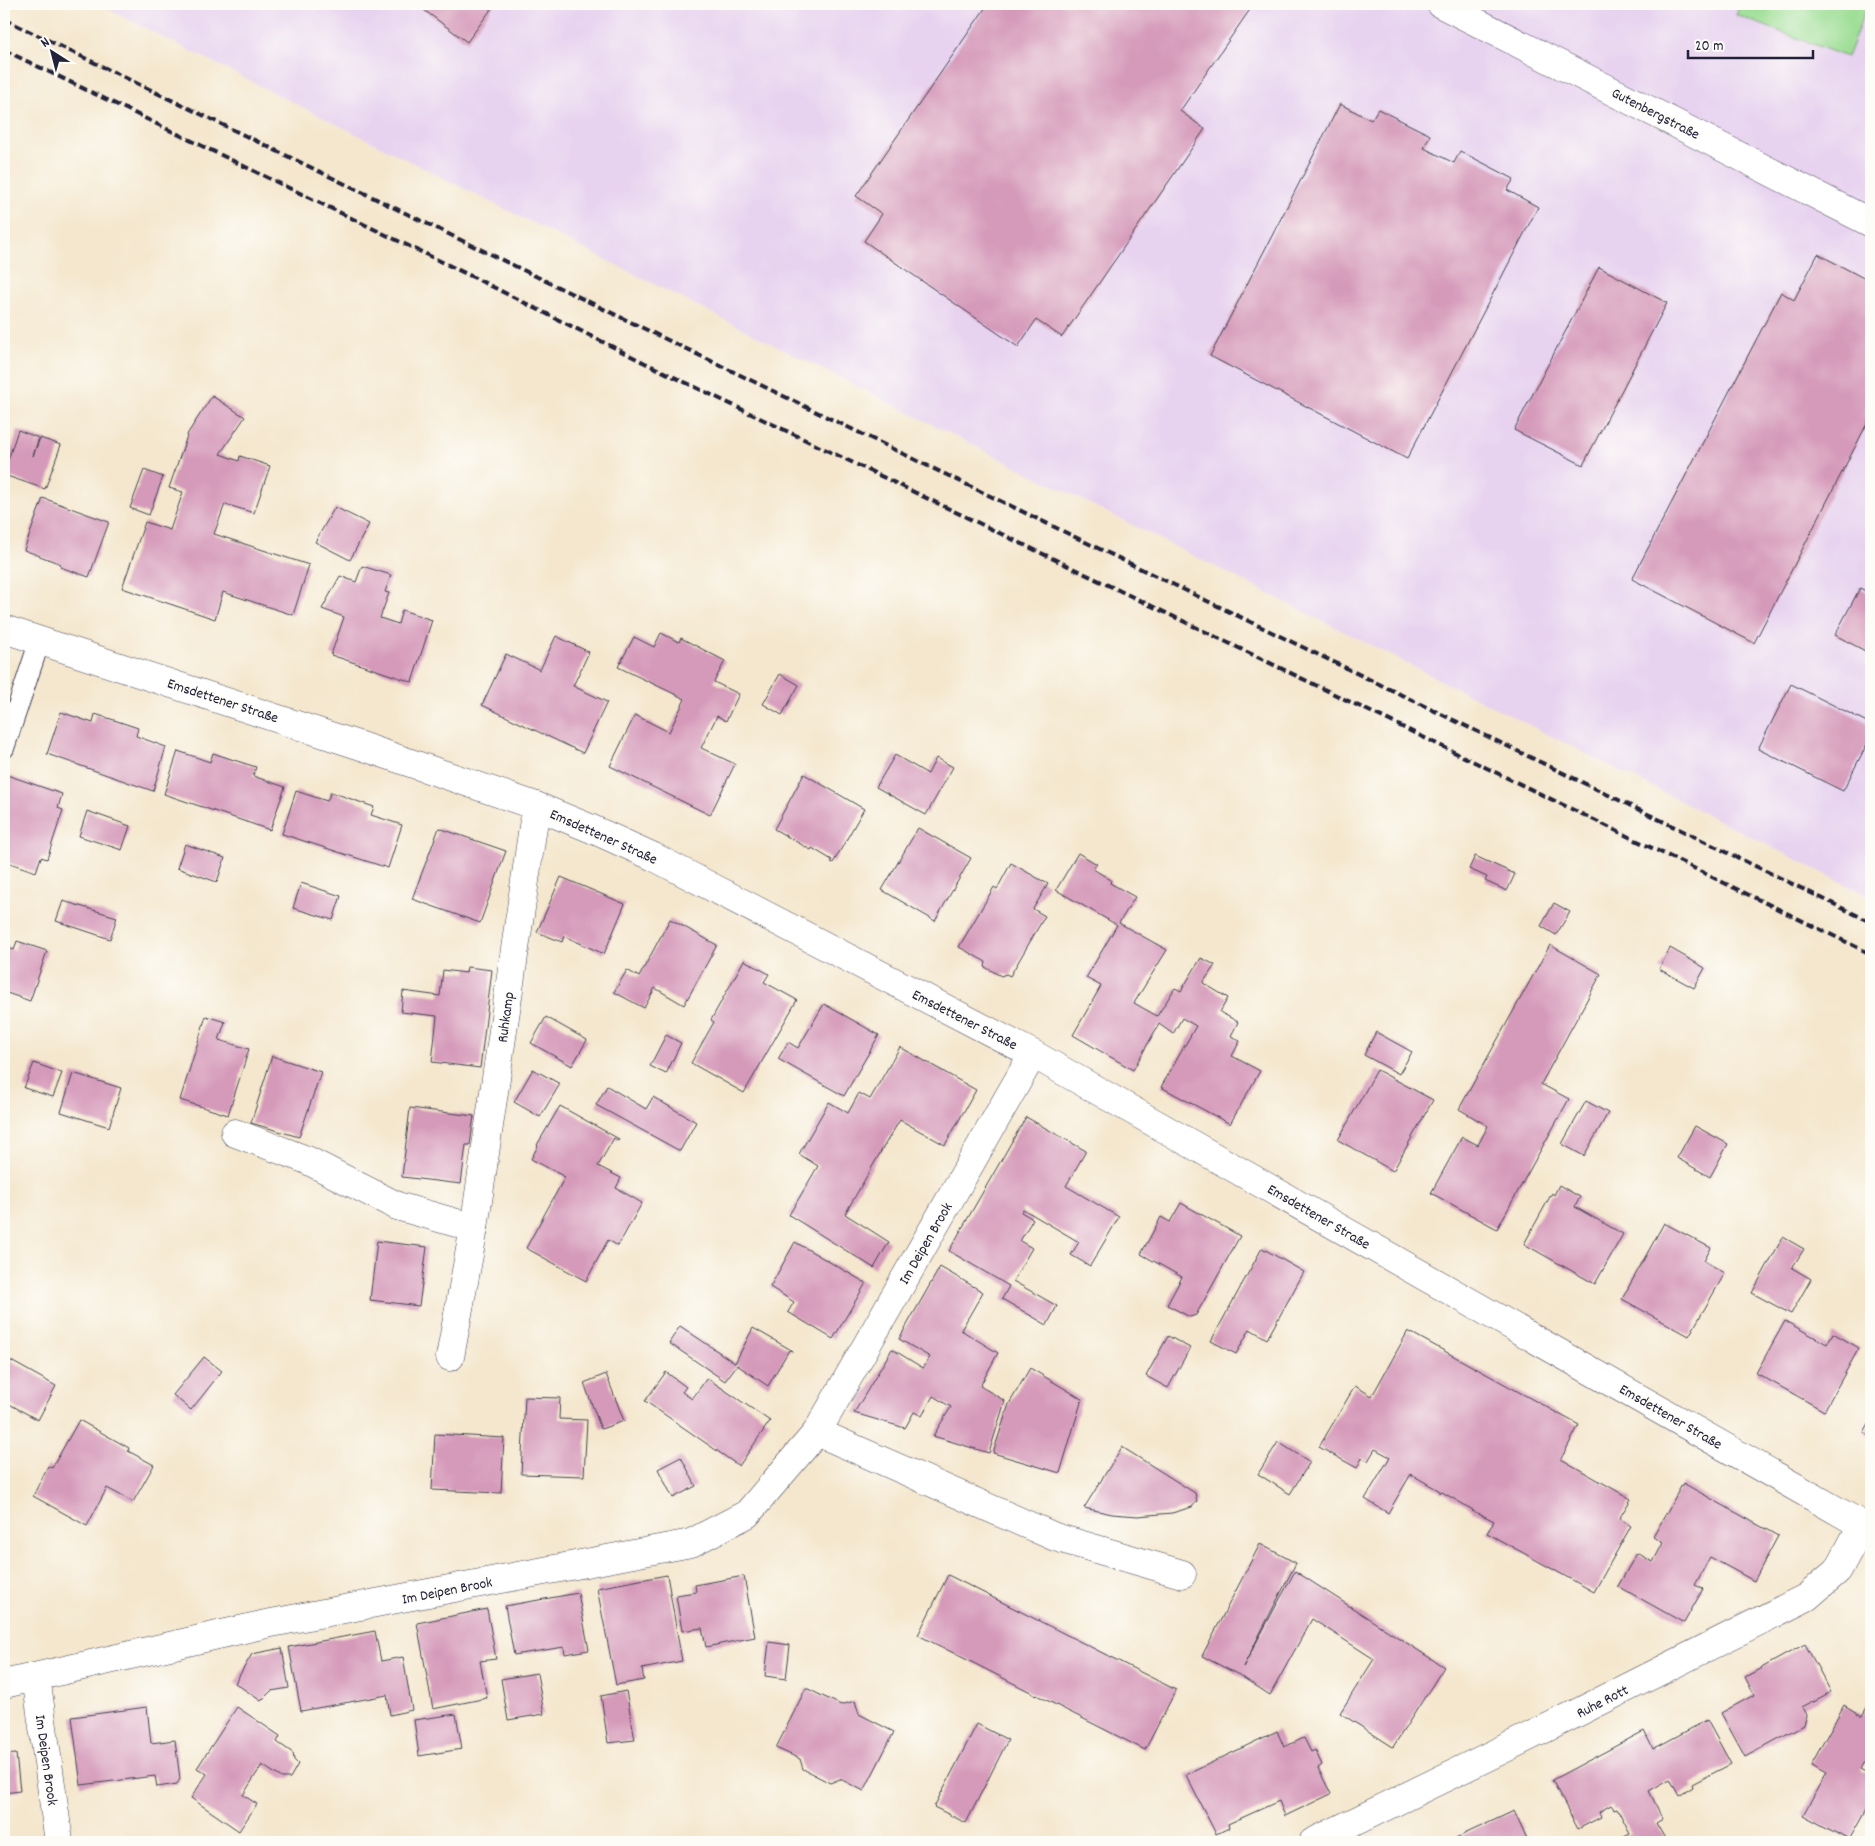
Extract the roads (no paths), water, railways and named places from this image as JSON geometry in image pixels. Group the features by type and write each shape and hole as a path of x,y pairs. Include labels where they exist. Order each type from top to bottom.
{"street":[{"name":"Gutenbergstraße","path":"1440,4 1871,223"},
{"name":"Emsdettener Straße","path":"4,629 536,806 654,857 1033,1054 1867,1528"},
{"name":"Ruhkamp","path":"450,1357 474,1228 536,806"},
{"name":"Im Deipen Brook","path":"4,1684 266,1624 691,1543 747,1514 817,1432 1033,1054"},
{"path":"235,1133 307,1160 397,1206 474,1228"},
{"path":"817,1432 1055,1537 1182,1574"},
{"name":"Ruhe Rott","path":"1313,1842 1565,1719 1807,1597 1838,1570 1867,1528"},
{"name":"Im Deipen Brook","path":"36,1677 59,1842"}],"lane":[{"path":"4,748 40,640"}],"railway":[{"path":"4,19 1871,922"},
{"path":"4,50 475,278 645,363 1871,954"}]}
